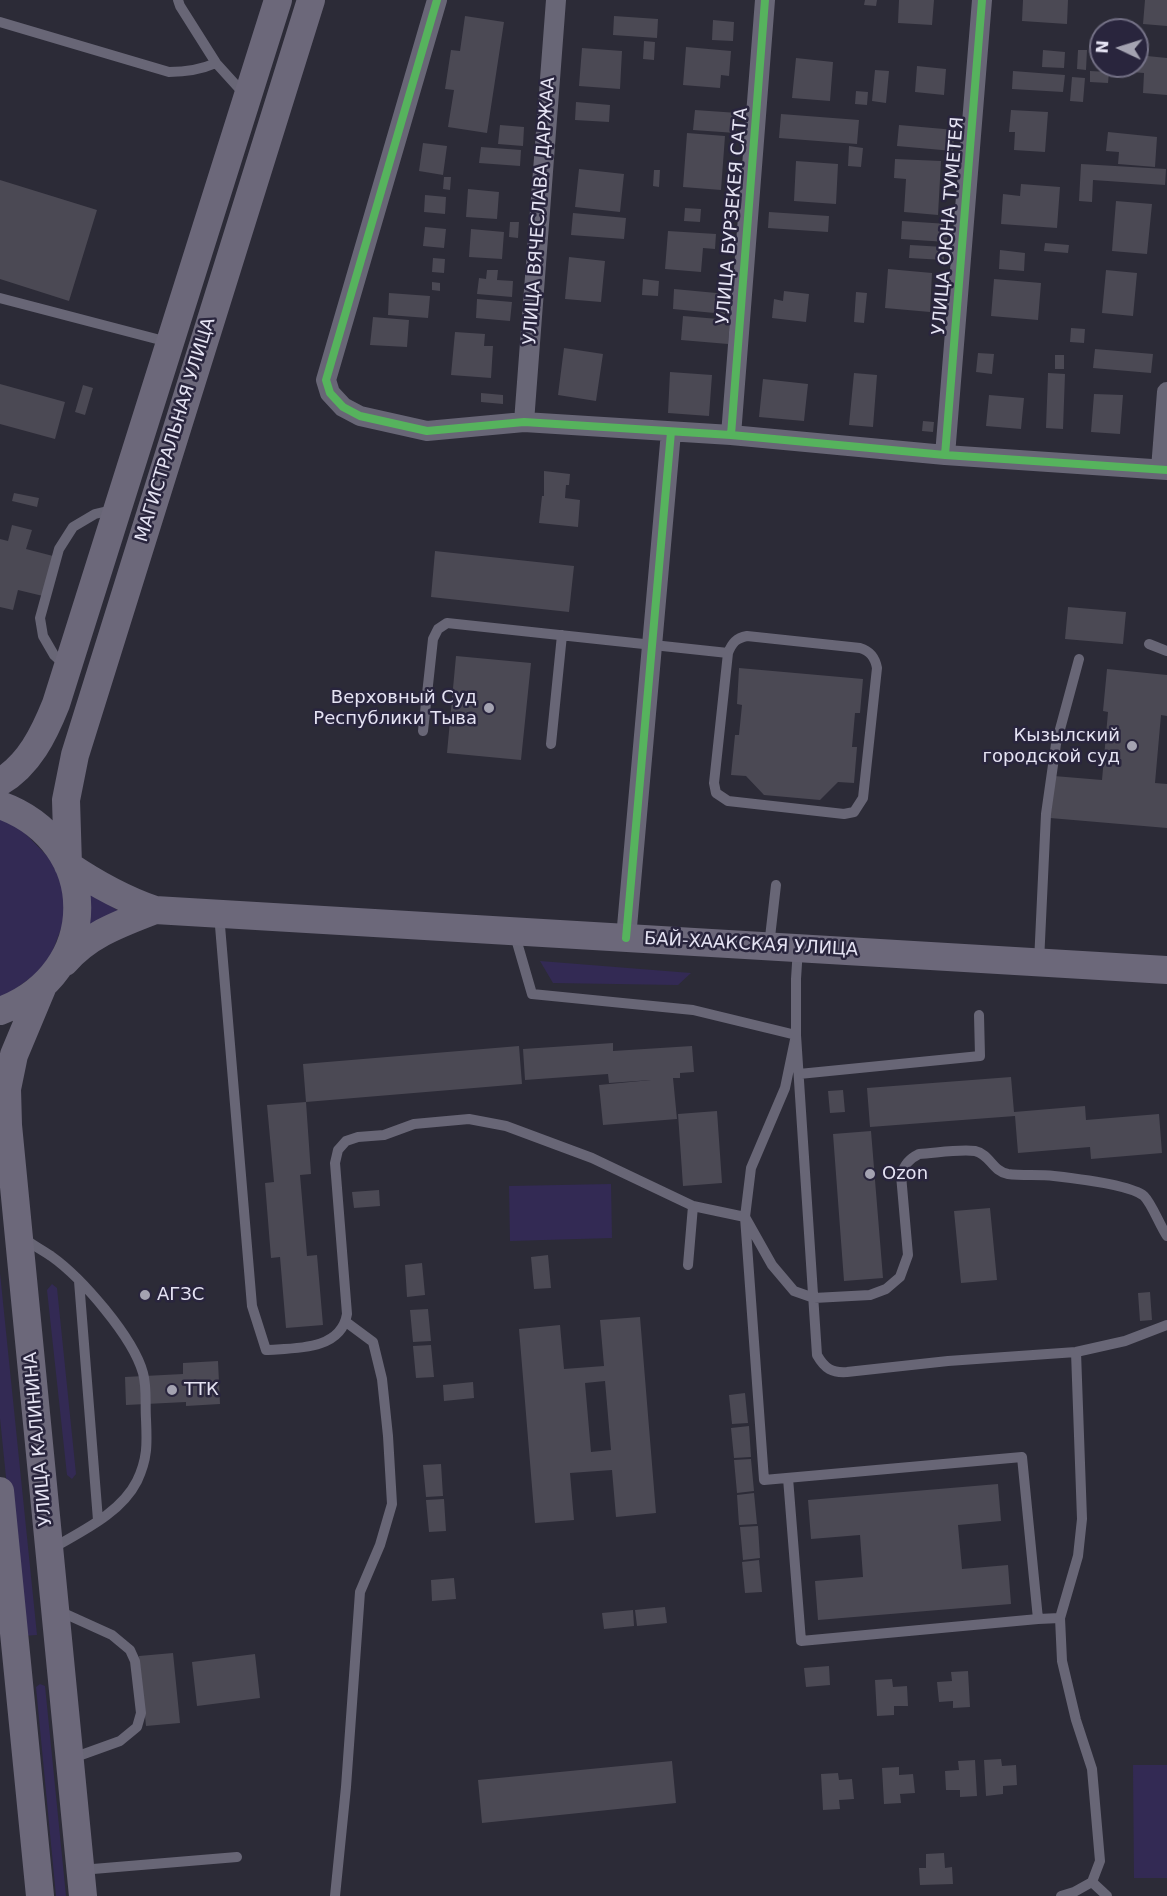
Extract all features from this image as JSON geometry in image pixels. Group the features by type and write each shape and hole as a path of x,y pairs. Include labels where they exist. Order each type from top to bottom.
{"main road":[{"name":"МАГИСТРАЛЬНАЯ УЛИЦА","path":"0,782 23,764 47,728 119,508 278,0"},
{"name":"МАГИСТРАЛЬНАЯ УЛИЦА","path":"68,865 66,800 75,755 310,0"},
{"path":"0,805 34,822 49,835 68,865 75,886 78,909 75,933 67,954 48,981 19,1004 0,1011"},
{"name":"БАЙ-ХААКСКАЯ УЛИЦА","path":"68,865 112,892 136,904 155,910 1167,970"},
{"name":"БАЙ-ХААКСКАЯ УЛИЦА","path":"48,981 76,950 97,935 155,910"},
{"name":"УЛИЦА КАЛИНИНА","path":"48,981 14,1056 7,1089 8,1125 82,1883"},
{"path":"0,1491 40,1896"},
{"path":"18,1669 60,1666"}],"street":[{"path":"437,0 326,380 330,393 343,407 360,416 427,431 524,422 731,435 945,455 1164,469 1167,392"},
{"name":"УЛИЦА ВЯЧЕСЛАВА ДАРЖАА","path":"524,422 556,0"},
{"name":"УЛИЦА БУРЗЕКЕЯ САТА","path":"731,435 765,0"},
{"name":"УЛИЦА ОЮНА ТУМЕТЕЯ","path":"945,455 982,0"},
{"path":"626,938 671,432"}],"lane":[{"path":"178,0 216,63 247,97"},
{"path":"0,22 169,72 187,72 216,63"},
{"path":"0,298 171,342"},
{"path":"68,668 54,655 43,636 40,618 58,549 73,527 95,514 119,508"},
{"path":"423,731 433,639 442,625 453,623 728,653"},
{"path":"551,744 562,635"},
{"path":"747,636 860,648 871,653 876,662 863,798 854,812 844,814 728,801 716,793 714,783 728,653 737,639 747,636"},
{"path":"1149,644 1167,651"},
{"path":"1039,962 1046,814 1056,744 1079,659"},
{"path":"769,946 776,885"},
{"path":"219,914 252,1306 266,1350 316,1345 334,1338 346,1322 335,1163 338,1150 346,1142 358,1137 384,1135 414,1124 470,1119 506,1125 592,1158 693,1206 745,1217 772,1265 794,1291 814,1298 870,1295 886,1289 900,1276 908,1255 901,1175 904,1165 919,1154 975,1151 986,1155 998,1171 1008,1174 1054,1176 1125,1187 1144,1196 1158,1224 1167,1236"},
{"path":"514,931 532,994 693,1010 796,1035"},
{"path":"798,948 795,987 796,1035 817,1355 823,1366 834,1372 1076,1352 1125,1341 1167,1324"},
{"path":"799,1074 980,1056 979,1015"},
{"path":"796,1035 785,1088 751,1168 745,1217 764,1480 1022,1457 1038,1619"},
{"path":"688,1265 693,1206"},
{"path":"19,1235 52,1257 78,1281 115,1323 134,1351 143,1375 147,1451 136,1482 118,1505 50,1550"},
{"path":"78,1281 98,1520"},
{"path":"335,1896 345,1807 360,1592 380,1545 392,1504 382,1379 373,1342 346,1322"},
{"path":"1061,1896 1092,1882 1100,1861 1092,1769 1076,1720 1062,1661 1060,1618 1078,1556 1082,1519 1076,1352"},
{"path":"788,1478 801,1641 1060,1618"},
{"path":"55,1609 112,1635 130,1650 135,1661 141,1713 137,1727 120,1741 70,1760"},
{"path":"82,1883 237,1857"},
{"path":"1092,1882 1107,1896"}],"shaded area":[{"path":"0,819 16,824 54,863 64,888 66,916 47,966 0,1000"},
{"path":"87,891 122,913 86,932"},
{"path":"540,961 691,973 678,985 553,983"},
{"path":"611,1184 612,1238 510,1241 509,1186"},
{"path":"0,1273 37,1635 22,1636 0,1418"},
{"path":"52,1284 57,1288 76,1474 72,1479 67,1475 47,1290"},
{"path":"40,1684 45,1686 66,1896 56,1896 36,1687"},
{"path":"1133,1765 1167,1765 1167,1878 1134,1878"}],"building":[{"path":"865,0 877,0 876,6 864,5"},
{"path":"899,0 934,0 932,25 898,23"},
{"path":"1023,0 1068,0 1067,24 1022,21"},
{"path":"1145,0 1167,0 1167,26 1149,24 1149,18 1144,18"},
{"path":"465,16 504,22 487,133 448,127 454,90 445,89 451,50 460,51"},
{"path":"614,16 658,19 657,38 613,35"},
{"path":"713,20 734,22 733,41 712,40"},
{"path":"644,41 655,42 654,60 643,59"},
{"path":"686,47 731,51 729,76 721,75 720,88 683,85"},
{"path":"582,48 622,51 620,89 579,86"},
{"path":"1043,50 1065,52 1064,68 1042,67"},
{"path":"1078,50 1087,50 1086,70 1077,69"},
{"path":"1149,56 1167,58 1167,95 1143,93 1144,78 1149,78"},
{"path":"796,58 833,62 830,101 792,98"},
{"path":"917,66 946,69 944,95 915,92"},
{"path":"875,70 889,71 886,103 872,101"},
{"path":"1013,71 1065,75 1063,92 1012,89"},
{"path":"1072,77 1085,78 1083,102 1070,101"},
{"path":"1090,78 1108,78 1108,83 1090,82"},
{"path":"856,91 868,92 867,105 855,104"},
{"path":"576,102 610,105 609,122 575,120"},
{"path":"695,110 738,113 736,133 693,130"},
{"path":"1011,110 1048,112 1045,152 1014,150 1015,132 1009,132"},
{"path":"781,114 859,120 857,144 779,138"},
{"path":"500,125 524,127 523,146 498,144"},
{"path":"899,125 955,130 953,151 897,146"},
{"path":"1108,132 1157,137 1155,167 1118,164 1119,152 1106,151"},
{"path":"687,133 725,136 721,190 683,187"},
{"path":"423,143 447,146 443,175 419,171"},
{"path":"849,146 863,148 861,167 848,166"},
{"path":"481,147 521,150 520,166 479,163"},
{"path":"895,159 941,161 938,215 904,212 906,179 894,178"},
{"path":"796,161 838,164 836,204 794,201"},
{"path":"1081,164 1166,169 1165,185 1093,180 1092,202 1079,201"},
{"path":"579,169 624,174 620,212 575,207"},
{"path":"654,170 660,170 659,187 653,186"},
{"path":"444,177 451,177 450,190 443,189"},
{"path":"0,180 97,210 69,301 0,279"},
{"path":"1021,184 1060,187 1057,228 1001,224 1003,194 1020,196"},
{"path":"468,189 499,192 497,219 466,217"},
{"path":"425,195 446,197 445,214 424,212"},
{"path":"1116,201 1152,204 1147,254 1112,251"},
{"path":"685,208 701,209 700,222 684,221"},
{"path":"769,212 829,216 828,232 768,228"},
{"path":"573,213 626,218 624,239 571,235"},
{"path":"902,221 948,224 947,242 901,239"},
{"path":"510,222 519,222 518,238 509,237"},
{"path":"425,227 446,229 444,248 423,246"},
{"path":"471,229 504,232 502,259 469,257"},
{"path":"668,231 716,234 715,249 703,248 701,272 665,269"},
{"path":"1045,243 1069,245 1068,253 1044,251"},
{"path":"910,245 944,247 944,260 909,258"},
{"path":"1000,250 1025,253 1024,271 999,269"},
{"path":"569,257 605,261 601,302 565,299"},
{"path":"433,258 445,259 444,273 432,272"},
{"path":"888,269 932,273 930,312 885,308"},
{"path":"487,270 498,270 497,280 513,281 512,297 477,294 479,278 486,279"},
{"path":"1106,270 1137,273 1133,316 1102,313"},
{"path":"643,279 659,281 658,296 642,295"},
{"path":"994,279 1041,283 1038,320 991,316"},
{"path":"432,282 440,283 440,291 432,290"},
{"path":"674,289 727,294 725,314 673,309"},
{"path":"784,291 809,294 806,322 772,318 774,299 783,301"},
{"path":"856,292 867,293 864,323 854,322"},
{"path":"389,293 430,296 428,318 388,315"},
{"path":"477,299 512,302 510,321 476,318"},
{"path":"683,316 730,320 728,344 681,340"},
{"path":"373,317 409,320 407,347 370,345"},
{"path":"1071,328 1085,329 1084,343 1070,342"},
{"path":"455,332 485,334 484,346 493,346 491,378 451,375"},
{"path":"564,348 603,354 596,401 558,395"},
{"path":"1095,349 1153,354 1151,373 1093,368"},
{"path":"978,353 994,354 992,374 976,372"},
{"path":"1055,355 1064,355 1064,369 1055,369"},
{"path":"670,372 712,375 709,416 668,413"},
{"path":"854,373 877,375 873,427 849,425"},
{"path":"1048,373 1065,374 1063,429 1046,428"},
{"path":"763,379 808,384 804,421 759,417"},
{"path":"0,384 65,402 55,439 0,424"},
{"path":"83,385 93,388 85,415 75,412"},
{"path":"481,393 503,395 503,404 481,402"},
{"path":"1094,394 1123,395 1120,434 1091,432"},
{"path":"989,395 1024,398 1021,429 986,426"},
{"path":"923,421 934,422 933,432 922,431"},
{"path":"544,471 570,474 565,498 580,500 578,527 539,523 542,496 544,496"},
{"path":"14,493 39,498 37,507 12,501"},
{"path":"12,525 32,530 26,549 53,556 43,596 18,590 13,610 0,607 0,539 8,541"},
{"path":"435,551 574,566 569,612 431,597"},
{"path":"1068,607 1126,612 1123,644 1065,639"},
{"name":"Верховный Суд Республики Тыва","path":"456,656 531,663 521,760 447,753"},
{"path":"739,668 863,679 860,713 855,713 852,747 857,747 854,783 838,782 820,800 764,795 746,776 731,775 735,735 739,735 742,705 737,704"},
{"name":"Кызылский городской суд","path":"1107,669 1167,675 1167,716 1161,715 1155,783 1167,784 1167,828 1050,818 1054,776 1102,780 1108,712 1103,711"},
{"path":"613,1043 613,1051 692,1046 694,1072 680,1073 680,1078 673,1078 677,1119 603,1125 599,1085 651,1080 609,1083 608,1074 525,1080 523,1049"},
{"path":"519,1046 522,1084 306,1102 303,1064"},
{"path":"1011,1077 1014,1112 1085,1106 1086,1120 1159,1114 1162,1153 1091,1159 1090,1147 1018,1153 1015,1116 870,1127 867,1088"},
{"path":"843,1090 845,1112 830,1113 828,1091"},
{"path":"306,1102 311,1174 300,1175 307,1256 317,1255 323,1325 286,1328 280,1257 271,1258 265,1183 274,1182 267,1105"},
{"path":"717,1111 722,1183 683,1186 678,1114"},
{"path":"871,1131 883,1278 844,1281 833,1134"},
{"path":"379,1190 380,1206 354,1208 352,1192"},
{"path":"990,1208 997,1280 961,1283 954,1211"},
{"path":"548,1255 551,1288 534,1289 531,1257"},
{"path":"422,1263 425,1295 407,1297 405,1265"},
{"path":"1150,1292 1152,1320 1140,1321 1138,1293"},
{"path":"428,1309 431,1341 413,1342 410,1310"},
{"path":"640,1317 656,1513 616,1517 612,1470 570,1473 574,1520 535,1523 519,1329 560,1325 564,1369 604,1366 600,1320","holes":["605,1381 611,1450 591,1452 585,1383"]},
{"path":"431,1345 434,1377 416,1378 413,1346"},
{"name":"ТТК","path":"218,1361 220,1404 186,1406 186,1402 126,1405 125,1377 183,1374 183,1363"},
{"path":"473,1382 474,1398 444,1401 443,1385"},
{"path":"745,1393 748,1423 732,1424 729,1395"},
{"path":"749,1426 751,1457 734,1458 731,1428"},
{"path":"751,1459 754,1491 737,1493 734,1460"},
{"path":"441,1464 443,1496 426,1497 423,1465"},
{"path":"998,1484 1001,1521 958,1525 962,1569 1008,1565 1011,1604 818,1620 815,1581 863,1577 860,1535 811,1539 808,1500"},
{"path":"754,1493 757,1524 739,1525 737,1495"},
{"path":"444,1499 446,1531 429,1532 426,1500"},
{"path":"758,1526 760,1558 743,1560 740,1527"},
{"path":"759,1560 762,1592 745,1593 742,1562"},
{"path":"454,1578 456,1599 432,1601 431,1580"},
{"path":"665,1607 667,1623 637,1626 635,1610"},
{"path":"633,1610 634,1626 604,1629 602,1613"},
{"path":"173,1653 180,1723 146,1726 139,1656"},
{"path":"255,1654 260,1698 197,1706 192,1662"},
{"path":"829,1666 830,1685 806,1687 804,1668"},
{"path":"968,1671 970,1707 953,1708 953,1701 939,1702 937,1682 952,1681 951,1672"},
{"path":"892,1679 893,1687 907,1686 908,1706 894,1706 894,1715 877,1716 875,1680"},
{"path":"1001,1759 1002,1766 1016,1765 1017,1785 1003,1786 1003,1794 986,1796 984,1760"},
{"path":"975,1760 977,1796 960,1797 960,1790 946,1790 945,1771 959,1770 958,1761"},
{"path":"672,1761 676,1803 482,1823 478,1780"},
{"path":"899,1767 899,1775 913,1774 915,1793 900,1794 901,1803 884,1804 882,1768"},
{"path":"838,1773 839,1780 852,1779 854,1799 839,1800 840,1809 823,1810 821,1774"},
{"path":"944,1853 945,1868 952,1867 953,1884 920,1885 919,1868 926,1868 926,1854"}],"cycle path":[{"path":"437,0 326,380 330,393 343,407 360,416 427,431 524,422 731,435 945,455 1167,470"},
{"path":"731,435 765,0"},
{"path":"945,455 982,0"},
{"path":"626,938 671,432"}],"place":[{"name":"Верховный Суд Республики Тыва","path":"489,708"},
{"name":"Кызылский городской суд","path":"1132,746"},
{"name":"Ozon","path":"870,1174"},
{"name":"АГЗС","path":"145,1295"},
{"name":"ТТК","path":"172,1390"}]}
